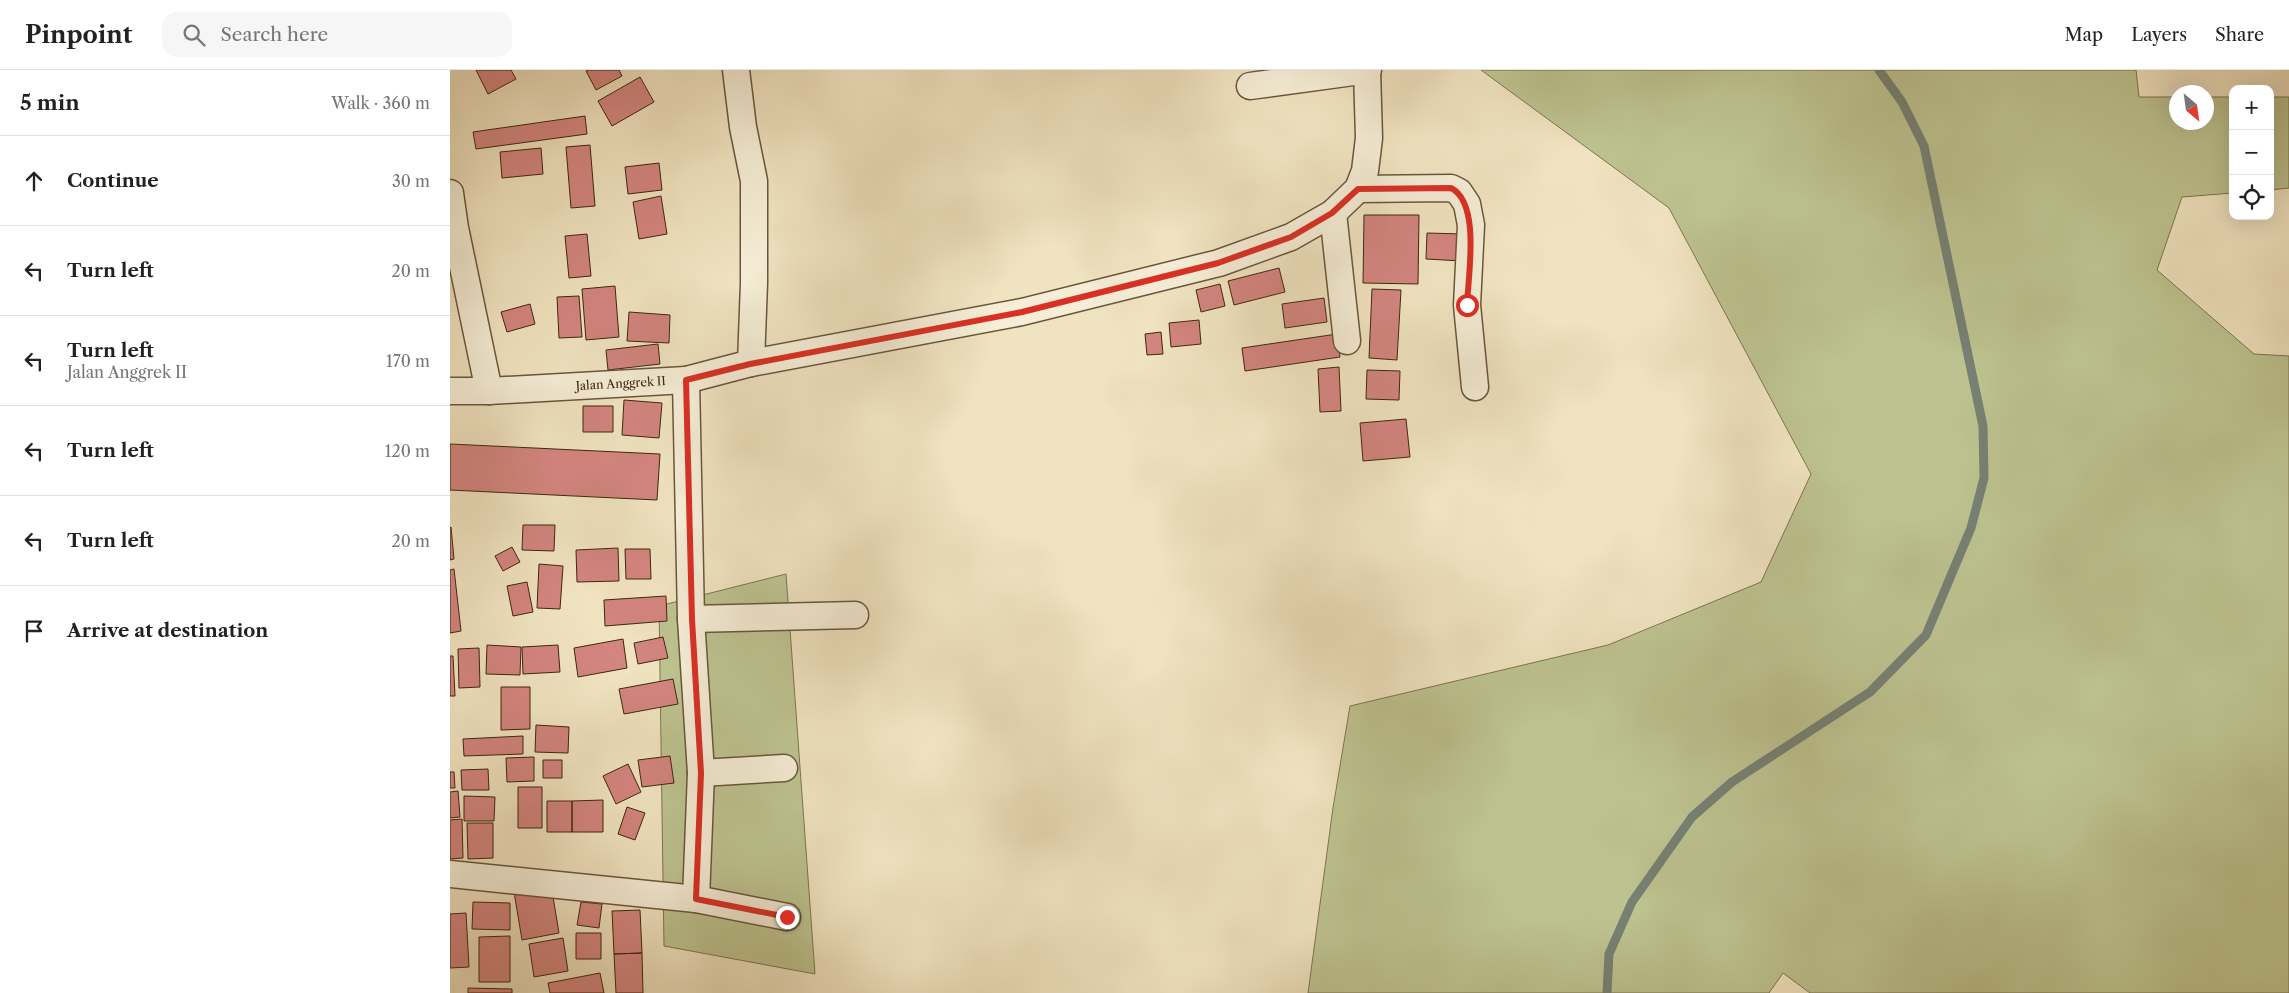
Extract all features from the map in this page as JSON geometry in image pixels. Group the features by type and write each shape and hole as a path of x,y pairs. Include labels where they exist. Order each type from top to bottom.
{"street":[{"path":"736,70 742,127 754,181 754,283 750,364"},
{"path":"1250,86 1368,70"},
{"name":"Jalan Anggrek II","path":"450,391 488,391 686,380 750,364 1022,312 1218,263 1291,237 1332,213 1358,189 1365,171 1369,138 1368,70"},
{"path":"1358,189 1451,188 1459,192 1467,204 1471,225 1467,305 1475,387"},
{"path":"450,193 460,256 488,391"},
{"path":"1332,213 1347,341"},
{"path":"686,380 692,619 701,773 696,899"},
{"path":"692,619 855,615"},
{"path":"701,773 784,768"},
{"path":"450,874 696,899 787,917"}],"green space":[{"path":"1481,70 2136,70 2139,97 2169,97 2169,130 2214,130 2214,97 2229,97 2229,193 2182,197 2157,270 2254,354 2289,356 2289,993 1810,993 1783,973 1769,993 1308,993 1333,808 1350,706 1608,645 1761,582 1811,474 1669,208"},
{"path":"2274,97 2289,97 2289,188 2274,190"},
{"path":"786,574 815,974 664,946 659,606"}],"building":[{"path":"476,70 511,70 516,79 488,94"},
{"path":"619,70 622,76 596,90 586,71"},
{"path":"640,77 654,102 612,126 598,101"},
{"path":"585,116 587,134 476,149 473,132"},
{"path":"590,145 595,206 571,208 566,147"},
{"path":"541,148 543,174 502,178 500,152"},
{"path":"659,163 662,190 628,194 625,167"},
{"path":"661,196 667,234 639,239 633,202"},
{"path":"1364,215 1419,215 1418,284 1363,283"},
{"path":"1427,233 1463,234 1462,261 1426,259"},
{"path":"587,234 591,276 569,278 565,236"},
{"path":"1279,268 1285,292 1234,305 1228,281"},
{"path":"1220,284 1225,306 1201,312 1196,290"},
{"path":"615,286 619,337 586,340 582,289"},
{"path":"1372,289 1401,290 1397,360 1369,358"},
{"path":"579,296 582,337 559,338 557,297"},
{"path":"1324,298 1327,322 1285,328 1282,304"},
{"path":"530,304 535,324 507,332 501,312"},
{"path":"629,312 670,315 669,343 627,341"},
{"path":"1199,320 1201,344 1171,347 1169,323"},
{"path":"1161,332 1163,354 1147,355 1145,334"},
{"path":"1337,334 1340,357 1245,371 1242,348"},
{"path":"658,344 660,364 608,370 606,350"},
{"path":"1339,367 1341,411 1320,412 1318,369"},
{"path":"1367,370 1400,371 1399,400 1366,399"},
{"path":"624,400 662,403 659,438 622,435"},
{"path":"583,406 613,406 613,432 583,432"},
{"path":"1406,419 1410,457 1363,461 1360,423"},
{"path":"450,444 660,454 657,500 450,490"},
{"path":"523,525 555,525 554,551 522,550"},
{"path":"450,528 454,559 450,560"},
{"path":"512,547 520,562 503,571 495,556"},
{"path":"618,548 619,581 577,582 576,550"},
{"path":"625,549 650,549 651,579 626,579"},
{"path":"539,564 563,566 560,609 537,608"},
{"path":"454,569 461,631 450,633 450,570"},
{"path":"527,582 533,612 513,616 507,586"},
{"path":"666,596 667,621 605,626 604,600"},
{"path":"663,637 668,658 638,664 634,643"},
{"path":"623,639 627,668 578,677 574,648"},
{"path":"487,645 521,647 520,675 486,674"},
{"path":"558,645 560,672 523,674 522,647"},
{"path":"479,648 480,687 459,688 458,649"},
{"path":"450,656 453,656 455,696 450,696"},
{"path":"673,679 678,704 624,714 619,689"},
{"path":"501,687 530,687 530,729 501,730"},
{"path":"536,725 569,727 568,753 535,752"},
{"path":"523,736 523,754 464,756 463,739"},
{"path":"670,756 674,783 642,787 638,760"},
{"path":"534,757 534,781 507,782 506,758"},
{"path":"543,760 562,760 562,778 543,778"},
{"path":"628,764 641,792 616,804 603,776"},
{"path":"488,769 489,790 462,790 461,770"},
{"path":"450,772 454,772 455,788 450,788"},
{"path":"518,787 542,787 542,828 518,828"},
{"path":"458,791 460,817 450,818 450,792"},
{"path":"464,796 495,797 494,821 464,821"},
{"path":"603,800 603,832 572,832 572,801"},
{"path":"547,801 572,801 572,832 547,832"},
{"path":"627,807 645,813 635,840 618,834"},
{"path":"462,819 463,858 450,859 450,820"},
{"path":"467,823 493,823 493,858 468,859"},
{"path":"551,885 559,933 522,940 514,892"},
{"path":"473,902 510,903 510,930 472,929"},
{"path":"581,902 602,904 599,928 577,925"},
{"path":"640,910 642,953 614,954 612,911"},
{"path":"466,913 469,967 450,968 450,914"},
{"path":"576,933 601,933 601,959 576,959"},
{"path":"510,936 510,982 479,982 479,937"},
{"path":"563,938 568,971 534,977 529,944"},
{"path":"642,953 643,993 616,993 614,954"},
{"path":"600,973 604,993 550,993 548,983"},
{"path":"468,988 512,989 512,993 468,993"}],"waterway":[{"path":"1607,993 1609,954 1632,902 1692,817 1732,782 1870,692 1926,635 1971,528 1984,478 1983,426 1924,146 1902,102 1879,70"}],"route":[{"path":"787,917 696,899 701,773 692,619 686,380 750,364 1022,312 1218,263 1291,237 1332,213 1358,189 1451,188 1459,192 1467,204 1471,225 1467,305"}]}
